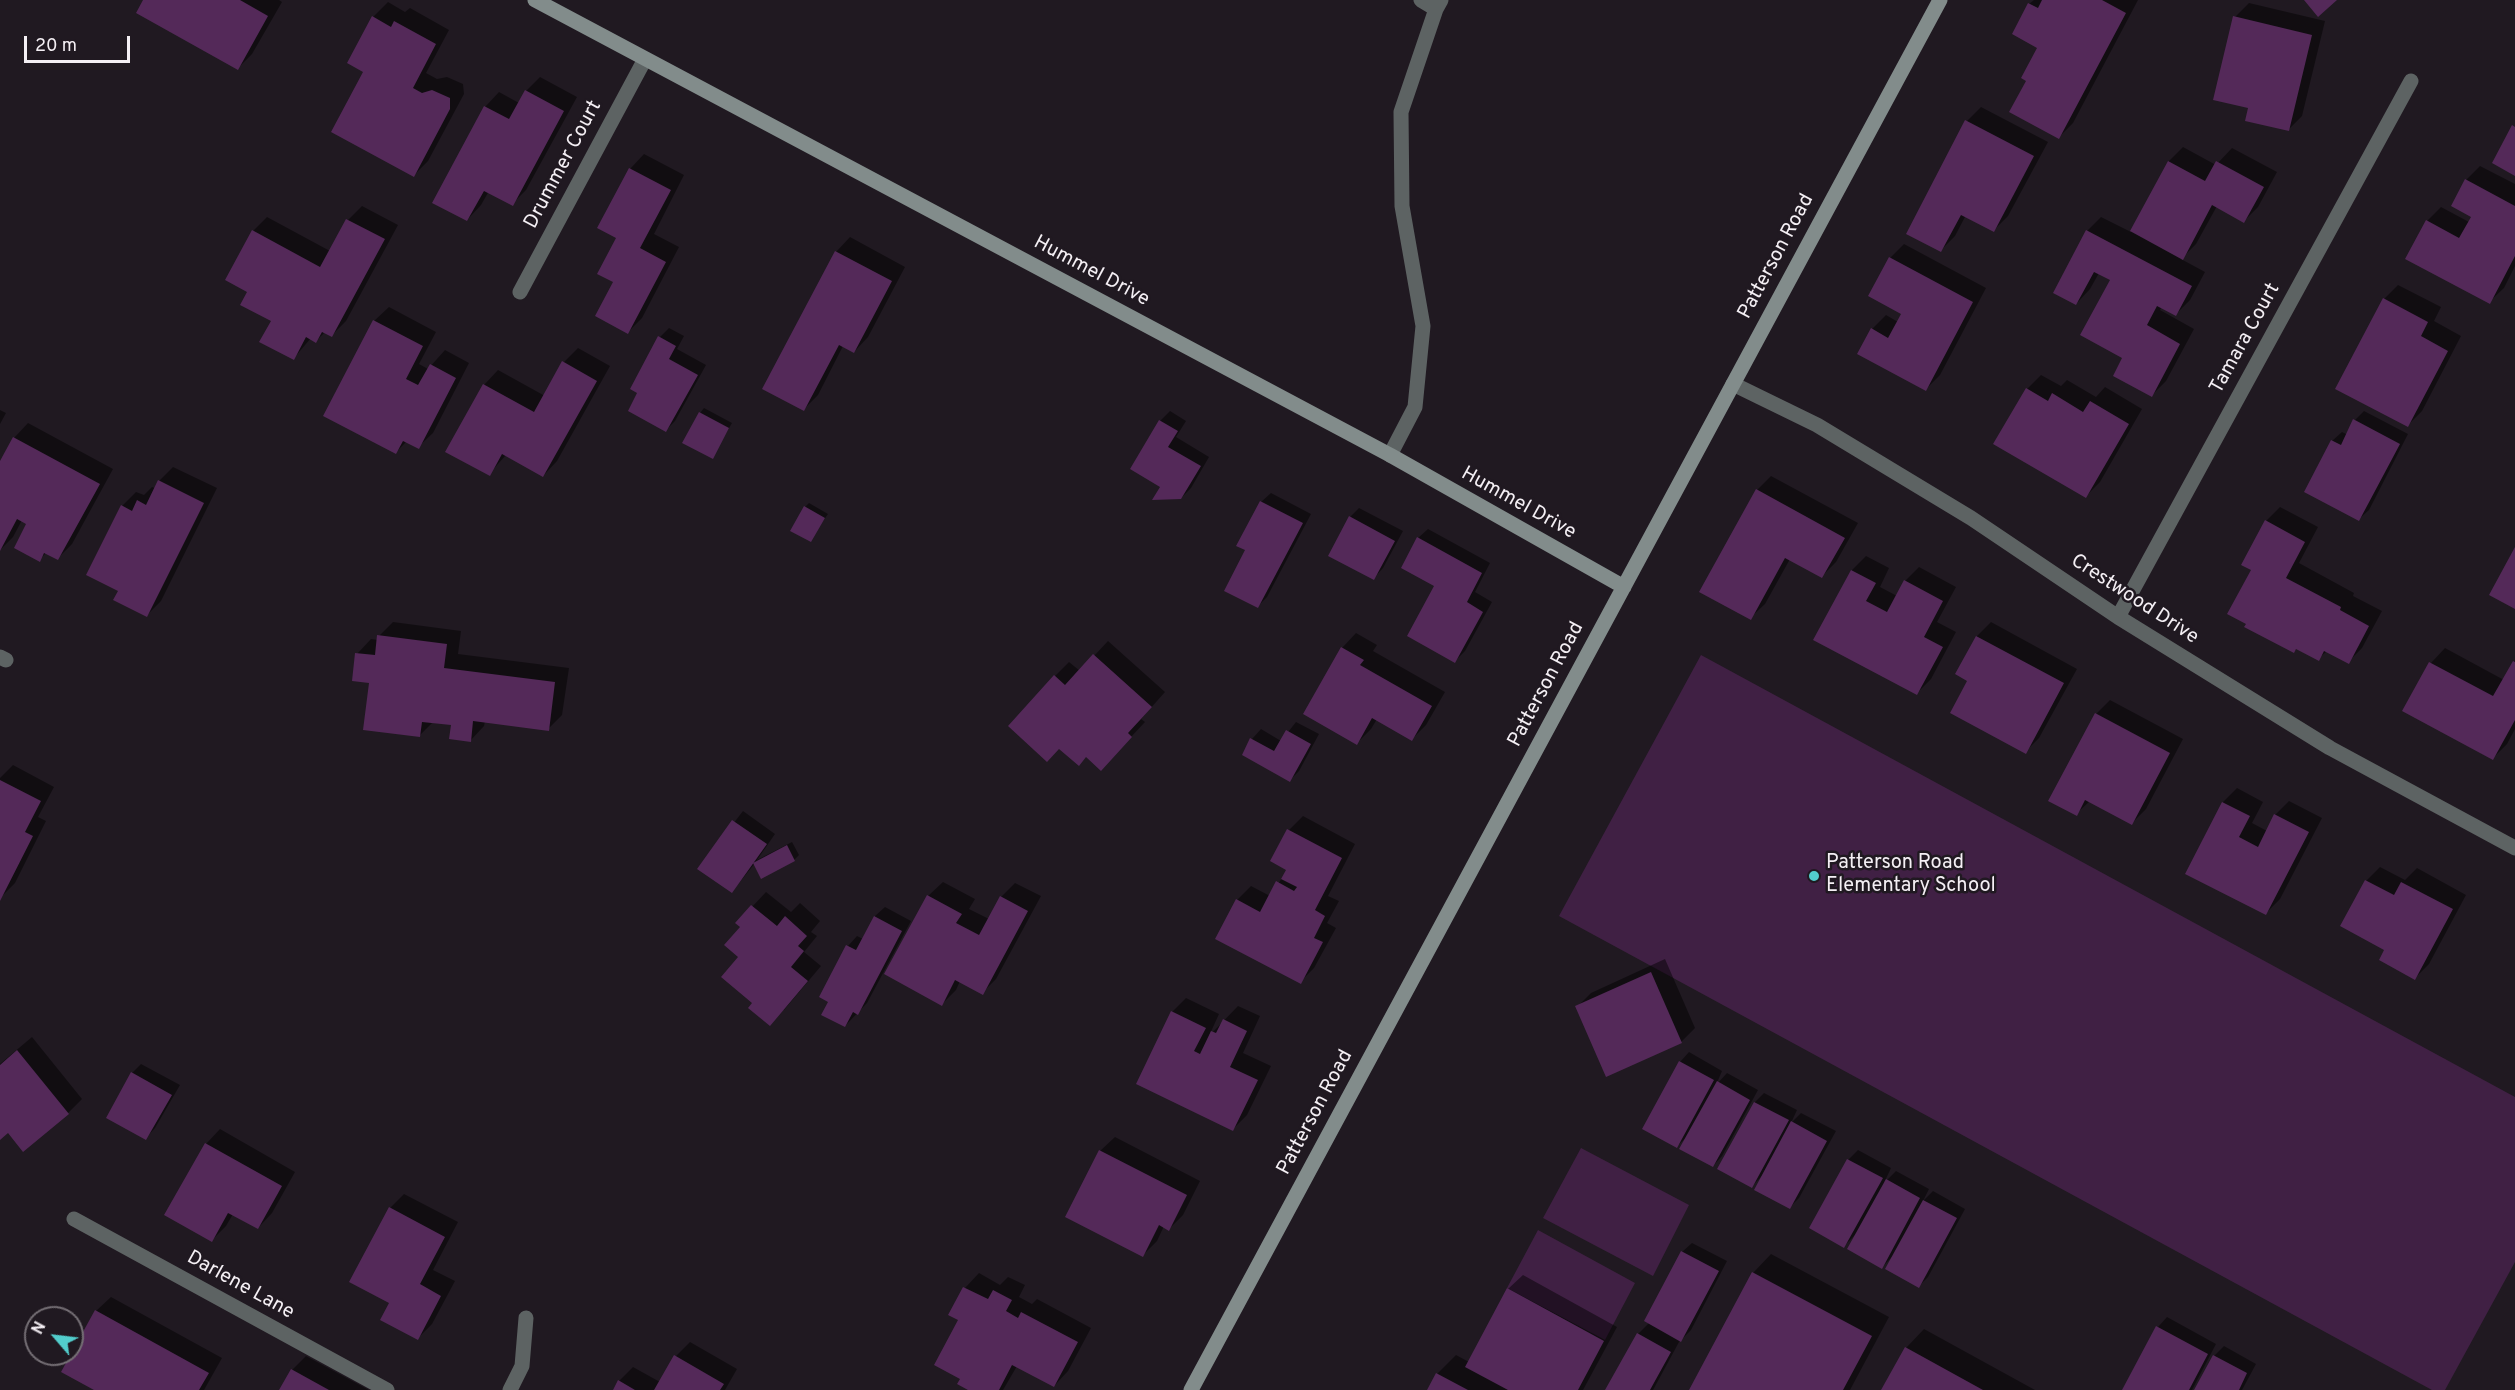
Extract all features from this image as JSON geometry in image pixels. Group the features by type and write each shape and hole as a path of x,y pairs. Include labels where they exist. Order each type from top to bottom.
{"street":[{"name":"Hummel Drive","path":"535,0 1390,455 1624,587"},
{"path":"1390,455 1416,407 1423,326 1402,206 1401,112 1439,5 1421,0"},
{"name":"Patterson Road","path":"1191,1390 1940,0"},
{"name":"Drummer Court","path":"520,292 645,59"},
{"name":"Tamara Court","path":"2118,617 2411,81"},
{"name":"Crestwood Drive","path":"1733,384 1817,425 1962,512 2118,617 2330,748 2515,848"},
{"name":"Darlene Lane","path":"74,1219 387,1390"},
{"path":"510,1390 522,1365 526,1318"}],"shaded area":[{"path":"1701,655 2515,1097 2515,1262 2445,1390 2432,1390 1559,916"},
{"path":"1581,1148 1689,1205 1653,1276 1543,1218"},
{"path":"1538,1230 1635,1283 1605,1340 1507,1288"}],"building":[{"path":"143,0 240,0 268,16 238,70 136,13"},
{"path":"2042,0 2102,0 2126,13 2059,139 2009,112 2026,81 2021,78 2037,48 2012,34 2028,3 2038,8"},
{"path":"2304,0 2337,0 2318,17"},
{"path":"372,16 391,27 394,21 436,44 413,88 422,93 432,90 450,98 450,109 414,177 331,132 363,72 347,63"},
{"path":"2233,16 2312,35 2289,131 2245,121 2248,108 2213,100"},
{"path":"525,90 564,111 513,206 484,191 467,221 432,203 484,106 509,119"},
{"path":"1965,120 2034,156 1994,232 1961,215 1941,252 1906,234"},
{"path":"2512,125 2515,127 2515,176 2492,163"},
{"path":"2168,161 2205,181 2216,161 2264,187 2244,223 2212,205 2183,260 2130,231"},
{"path":"629,168 671,190 640,248 666,262 628,334 595,316 613,282 597,274 616,238 597,228"},
{"path":"2465,179 2515,206 2515,256 2490,304 2405,259 2426,220 2459,238 2471,217 2451,206"},
{"path":"346,219 385,239 332,337 322,332 316,343 306,337 294,360 259,342 271,321 240,305 247,292 225,280 252,230 320,267"},
{"path":"2086,230 2192,286 2176,316 2157,306 2147,325 2180,344 2152,397 2113,376 2122,358 2080,335 2110,280 2094,272 2076,305 2053,293"},
{"path":"835,251 892,281 854,353 839,345 804,411 762,389"},
{"path":"1889,257 1973,302 1926,391 1857,354 1871,328 1888,338 1901,314 1868,296"},
{"path":"2383,298 2428,322 2421,336 2448,351 2408,427 2335,389"},
{"path":"373,320 423,346 406,379 418,385 430,364 456,378 419,449 403,441 396,454 323,416"},
{"path":"658,336 676,346 669,359 698,375 666,432 628,411 637,393 630,389"},
{"path":"562,361 597,381 543,477 502,454 490,476 445,452 483,384 534,412"},
{"path":"2026,388 2048,401 2052,393 2083,412 2090,401 2129,424 2086,498 1993,444"},
{"path":"699,412 729,428 713,459 682,443"},
{"path":"2353,419 2400,444 2359,521 2304,492 2331,440 2341,445"},
{"path":"1159,420 1178,431 1168,447 1201,466 1181,499 1152,500 1160,487 1130,469"},
{"path":"13,437 100,484 58,560 44,553 40,562 14,548 26,524 17,519 0,551 0,461"},
{"path":"158,480 204,503 147,617 113,600 118,591 86,575 121,505 132,511 137,500 146,505"},
{"path":"1756,489 1845,538 1822,578 1785,558 1751,620 1699,592"},
{"path":"1260,501 1303,523 1258,608 1224,591 1245,550 1236,546"},
{"path":"804,506 825,518 811,542 790,531"},
{"path":"1349,516 1395,541 1374,580 1328,556"},
{"path":"2265,520 2305,542 2286,578 2341,607 2340,610 2369,626 2349,664 2324,651 2319,661 2296,649 2294,653 2244,627 2246,624 2227,614 2251,570 2241,565"},
{"path":"1417,537 1482,573 1467,602 1483,612 1455,663 1407,636 1434,586 1401,568"},
{"path":"2515,547 2515,609 2489,595"},
{"path":"1851,570 1876,583 1866,601 1887,612 1904,580 1943,601 1924,637 1943,647 1917,695 1813,640"},
{"path":"377,635 447,644 444,668 555,682 549,731 473,721 471,742 449,739 451,725 422,722 420,737 363,730 369,683 352,681 355,653 375,655"},
{"path":"1976,636 2064,683 2026,754 1950,713 1967,681 1955,674"},
{"path":"1341,647 1364,660 1360,665 1432,706 1412,741 1372,718 1357,745 1303,714"},
{"path":"1093,654 1152,707 1128,733 1132,737 1101,771 1086,757 1079,766 1059,749 1047,762 1008,726 1054,675 1065,685"},
{"path":"2513,661 2515,662 2515,720 2493,760 2402,711 2429,662 2493,696"},
{"path":"2095,713 2170,753 2132,825 2085,800 2077,816 2048,801"},
{"path":"1286,730 1311,744 1290,782 1242,755 1250,738 1274,751"},
{"path":"0,780 41,801 25,832 33,836 0,901"},
{"path":"2222,802 2250,816 2239,837 2258,847 2274,814 2309,832 2266,915 2185,874"},
{"path":"732,820 767,844 732,893 697,869"},
{"path":"1287,829 1342,858 1315,910 1325,916 1314,938 1323,942 1301,984 1215,939 1236,899 1260,912 1276,881 1294,891 1297,887 1281,879 1286,870 1270,861"},
{"path":"787,845 795,861 761,879 753,863"},
{"path":"2365,880 2394,895 2401,882 2453,909 2415,980 2379,960 2384,950 2340,926"},
{"path":"927,895 962,914 956,923 979,935 1000,896 1028,911 983,995 955,980 942,1006 884,974"},
{"path":"751,905 777,926 785,916 807,936 798,946 804,951 791,967 808,981 770,1026 748,1008 752,1003 721,977 738,957 724,945 740,927 735,923"},
{"path":"874,916 902,931 858,1015 853,1012 845,1027 821,1015 828,1002 819,997 846,945 856,950"},
{"path":"1651,972 1682,1043 1606,1077 1575,1006"},
{"path":"1171,1011 1206,1028 1194,1051 1200,1054 1211,1031 1216,1033 1223,1019 1247,1031 1230,1067 1258,1080 1233,1131 1136,1084"},
{"path":"17,1050 69,1114 23,1152 8,1133 0,1140 0,1065"},
{"path":"1679,1061 1714,1080 1677,1148 1642,1129"},
{"path":"131,1072 172,1095 146,1140 106,1118"},
{"path":"1717,1081 1750,1100 1713,1167 1679,1149"},
{"path":"1754,1102 1789,1120 1752,1188 1717,1169"},
{"path":"1791,1121 1827,1141 1790,1209 1754,1190"},
{"path":"205,1143 282,1186 258,1229 228,1213 212,1242 164,1215"},
{"path":"1099,1150 1187,1195 1169,1231 1159,1225 1143,1257 1065,1217"},
{"path":"1847,1159 1883,1178 1844,1248 1809,1228"},
{"path":"1886,1179 1920,1198 1882,1269 1847,1249"},
{"path":"1923,1200 1957,1218 1919,1288 1885,1269"},
{"path":"389,1207 445,1237 420,1284 441,1296 418,1340 380,1320 389,1303 349,1282"},
{"path":"1681,1251 1719,1271 1681,1342 1644,1321"},
{"path":"1752,1272 1872,1336 1843,1390 1689,1390"},
{"path":"963,1287 988,1299 993,1290 1012,1300 1006,1311 1018,1318 1021,1312 1078,1342 1054,1387 1012,1365 999,1390 968,1390 957,1384 960,1379 934,1365 958,1320 948,1315"},
{"path":"1507,1288 1604,1341 1578,1390 1508,1390 1465,1367"},
{"path":"95,1310 209,1373 199,1390 94,1390 61,1372 64,1366 84,1366 84,1330"},
{"path":"2156,1326 2208,1354 2189,1390 2122,1390"},
{"path":"1637,1333 1671,1352 1650,1390 1605,1390"},
{"path":"1905,1347 1983,1390 1881,1390"},
{"path":"674,1355 724,1384 720,1390 654,1390"},
{"path":"2213,1355 2247,1373 2239,1390 2194,1390"},
{"path":"291,1369 329,1390 279,1390"},
{"path":"1436,1373 1468,1390 1427,1390"},
{"path":"618,1380 635,1390 613,1390"}],"place":[{"name":"Patterson Road Elementary School","path":"1814,876"}]}
